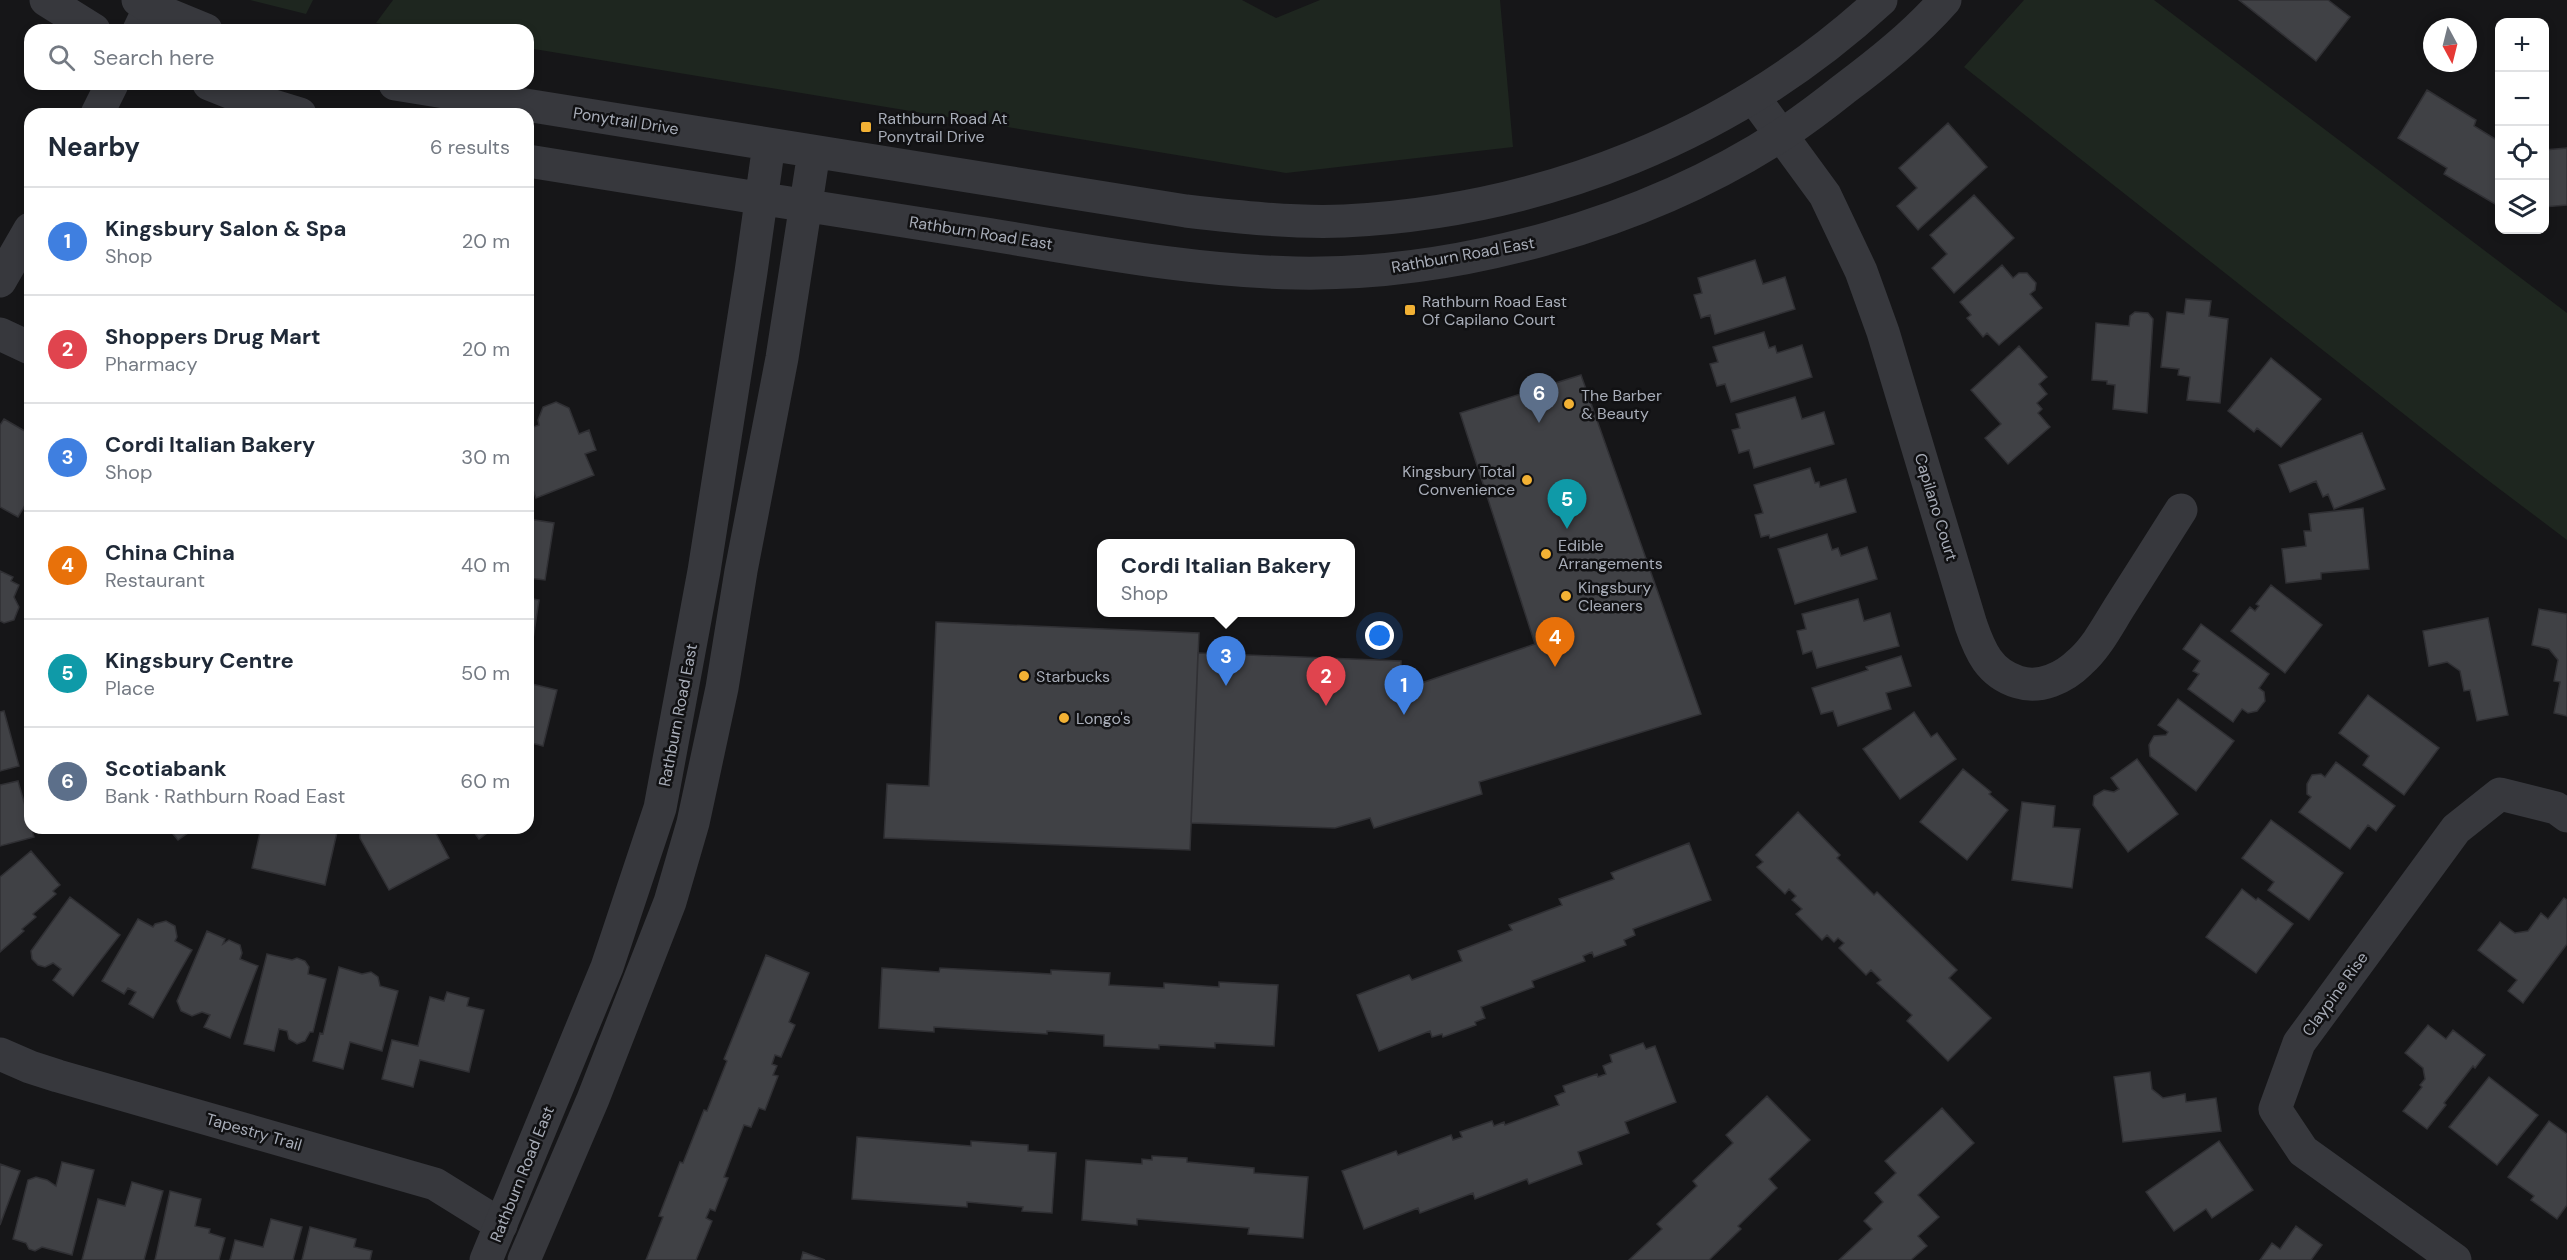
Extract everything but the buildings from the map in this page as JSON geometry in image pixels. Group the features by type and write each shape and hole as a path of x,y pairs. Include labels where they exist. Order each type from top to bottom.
{"street":[{"path":"46,0 84,24"},
{"path":"1754,98 1824,48 1881,0"},
{"name":"Rathburn Road East","path":"805,205 1230,270 1298,273 1357,271 1434,263 1499,251 1556,236 1606,220 1677,190 1782,135 1905,42 1945,0"},
{"path":"142,12 185,24"},
{"path":"100,108 109,90"},
{"path":"224,90 280,108"},
{"name":"Ponytrail Drive","path":"432,90 1186,211 1285,220 1342,221 1441,210 1494,201 1557,184 1615,165 1687,134 1754,98"},
{"name":"Capilano Court","path":"1754,98 1825,195 1861,271 1883,332 1971,625 1980,650 1993,668 2011,680 2032,684 2054,680 2079,663 2099,640 2181,510"},
{"name":"Rathburn Road East","path":"486,1260 607,967 660,808 700,595 769,144"},
{"name":"Rathburn Road East","path":"524,1260 593,1099 670,902 693,823 722,688 743,560 782,358 814,152"},
{"path":"534,162 805,205"},
{"path":"0,281 24,240"},
{"path":"0,334 24,345"},
{"name":"Claypine Rise","path":"2455,1260 2303,1152 2275,1109 2299,1043 2456,829 2500,794 2556,808 2567,816"},
{"name":"Tapestry Trail","path":"0,1054 58,1076 435,1184 501,1225"}],"shaded area":[{"path":"250,0 313,0 306,14"},
{"path":"393,0 1242,0 1276,18 1320,0 1500,0 1513,147 1286,173 534,49 534,24 376,23"},
{"path":"2024,0 2154,0 2567,313 2567,540 2481,475 1964,67"}],"place":[{"name":"Rathburn Road At Ponytrail Drive","path":"866,127"},
{"name":"Rathburn Road East Of Capilano Court","path":"1410,310"},
{"name":"The Barber & Beauty","path":"1569,404"},
{"name":"Scotiabank","path":"1539,423"},
{"name":"Kingsbury Total Convenience","path":"1527,480"},
{"name":"Kingsbury Centre","path":"1567,529"},
{"name":"Edible Arrangements","path":"1546,554"},
{"name":"Kingsbury Cleaners","path":"1566,596"},
{"name":"China China","path":"1555,667"},
{"name":"Starbucks","path":"1024,676"},
{"name":"Cordi Italian Bakery","path":"1226,686"},
{"name":"Shoppers Drug Mart","path":"1326,706"},
{"name":"Kingsbury Salon & Spa","path":"1404,715"},
{"name":"Longo's","path":"1064,718"}]}
